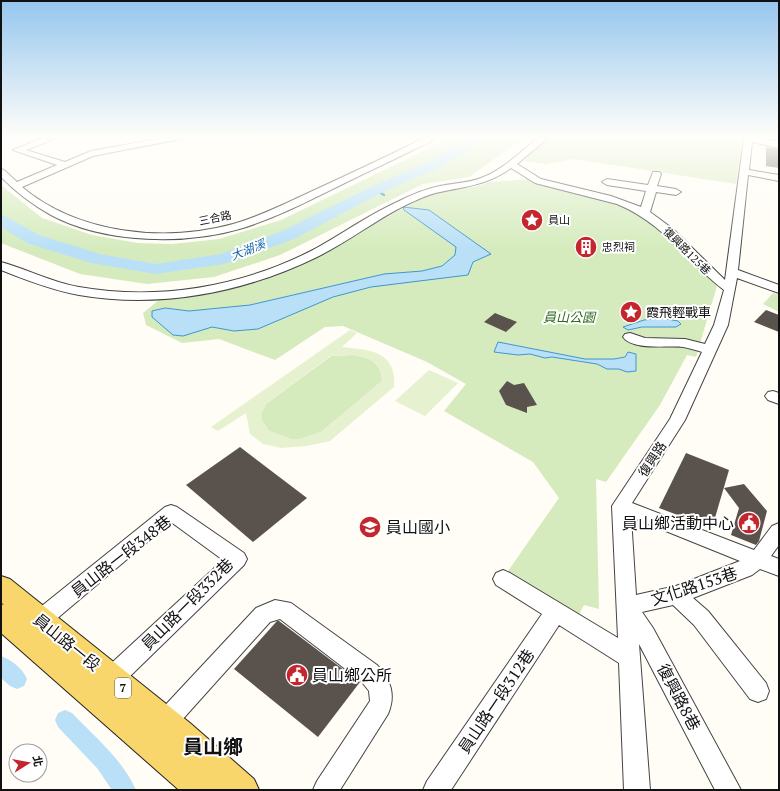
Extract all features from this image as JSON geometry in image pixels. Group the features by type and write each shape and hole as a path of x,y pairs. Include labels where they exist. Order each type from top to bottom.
{"main road":[{"name":"員山路一段","path":"1,587 165,722 243,790"},
{"name":"員山路一段","path":"1,616 203,790"}],"street":[{"name":"三合路","path":"4,175 36,202 66,217 118,233 150,236 190,235 227,229 270,214 353,175"},
{"path":"16,186 42,175"},
{"path":"1,266 75,290 107,295 166,296 223,288 282,269 314,254 409,200 438,190 489,178 494,175"},
{"name":"復興路125巷","path":"525,175 537,181 620,202 645,213 684,244 713,277 779,289"},
{"path":"645,213 656,175"},
{"name":"復興路","path":"621,506 677,420 721,325 731,280 744,175"},
{"path":"766,175 779,178"},
{"path":"607,182 676,192"},
{"path":"630,337 643,342 685,343 710,350"},
{"path":"637,790 621,506 779,568"},
{"name":"員山路一段348巷","path":"40,620 171,512 202,535"},
{"name":"文化路153巷","path":"627,606 676,595 745,569 758,559 779,531"},
{"name":"員山路一段332巷","path":"112,678 237,558 202,535"},
{"path":"503,579 629,657"},
{"path":"676,595 701,618 758,691"},
{"name":"復興路8巷","path":"627,606 646,635 728,790"},
{"path":"165,722 263,615 275,609 284,610 369,673 379,685 382,693 380,706 326,790"},
{"name":"員山路一段312巷","path":"436,790 556,611"}],"green space":[{"path":"374,175 472,175 469,177 423,184 280,255 214,277 147,284 80,274 1,243 1,185 42,218 92,235 138,243 172,244 219,239 281,220"},
{"path":"677,175 737,175 736,184"},
{"name":"員山公園","path":"530,179 630,208 682,247 717,286 696,357 687,355 660,405 606,482 596,479 599,609 584,605 578,616 508,571 559,498 533,462 444,411 466,384 427,362 343,326 325,327 275,360 219,339 182,343 146,325 143,313 160,299 204,294 265,278 306,261 417,201 445,190 474,187 490,182"},
{"path":"773,293 779,295 779,312 763,304"},
{"path":"350,330 357,333 342,347 372,351 380,355 386,359 391,366 394,375 394,387 330,441 307,446 281,448 263,444 250,434 246,413 218,431 211,427","holes":["354,355 374,362 380,370 382,381 321,432 300,439 291,439 269,431 262,420 262,412 266,404 330,356"]},
{"path":"354,355 374,362 380,370 382,381 321,432 300,439 291,439 269,431 262,421 262,412 266,404 331,356"},
{"path":"429,370 458,383 425,416 395,401"}],"water":[{"path":"403,207 429,210 491,254 473,262 468,275 371,287 333,297 258,329 234,331 212,327 183,336 173,335 152,317 152,311 165,308 189,311 250,305 384,274 422,271 442,266 455,255 456,247 404,210"},
{"path":"661,318 678,321 681,324 676,327 642,327 628,330 623,327 644,320"},
{"path":"498,342 585,359 614,359 625,357 628,352 636,354 636,371 627,372 619,369 607,369 597,364 552,357 545,358 530,354 518,355 494,352"}],"building":[{"path":"766,310 779,315 779,332 754,322"},
{"path":"495,313 517,322 506,332 484,322"},
{"path":"507,381 514,385 524,383 537,405 527,407 527,413 506,405 499,391"},
{"path":"240,447 307,498 253,542 186,485"},
{"path":"686,453 729,470 712,528 659,508"},
{"name":"員山鄉活動中心","path":"744,484 767,511 759,541 756,545 731,535 739,508 724,488"},
{"name":"員山鄉公所","path":"277,621 360,682 318,737 234,669"}],"waterway":[{"name":"大湖溪","path":"1,220 33,239 97,259 156,269 224,259 288,235 376,190 410,175"},
{"name":"大湖溪","path":"376,190 384,195"},
{"path":"1,665 17,679"},
{"path":"65,720 104,761 125,790"}],"place":[{"name":"員山","path":"532,220"},
{"name":"忠烈祠","path":"586,247"},
{"name":"霞飛輕戰車","path":"631,312"},
{"name":"員山鄉活動中心","path":"749,523"},
{"name":"員山國小","path":"370,527"},
{"name":"員山鄉公所","path":"297,675"}],"district":[{"name":"員山鄉","path":"213,747"}]}
